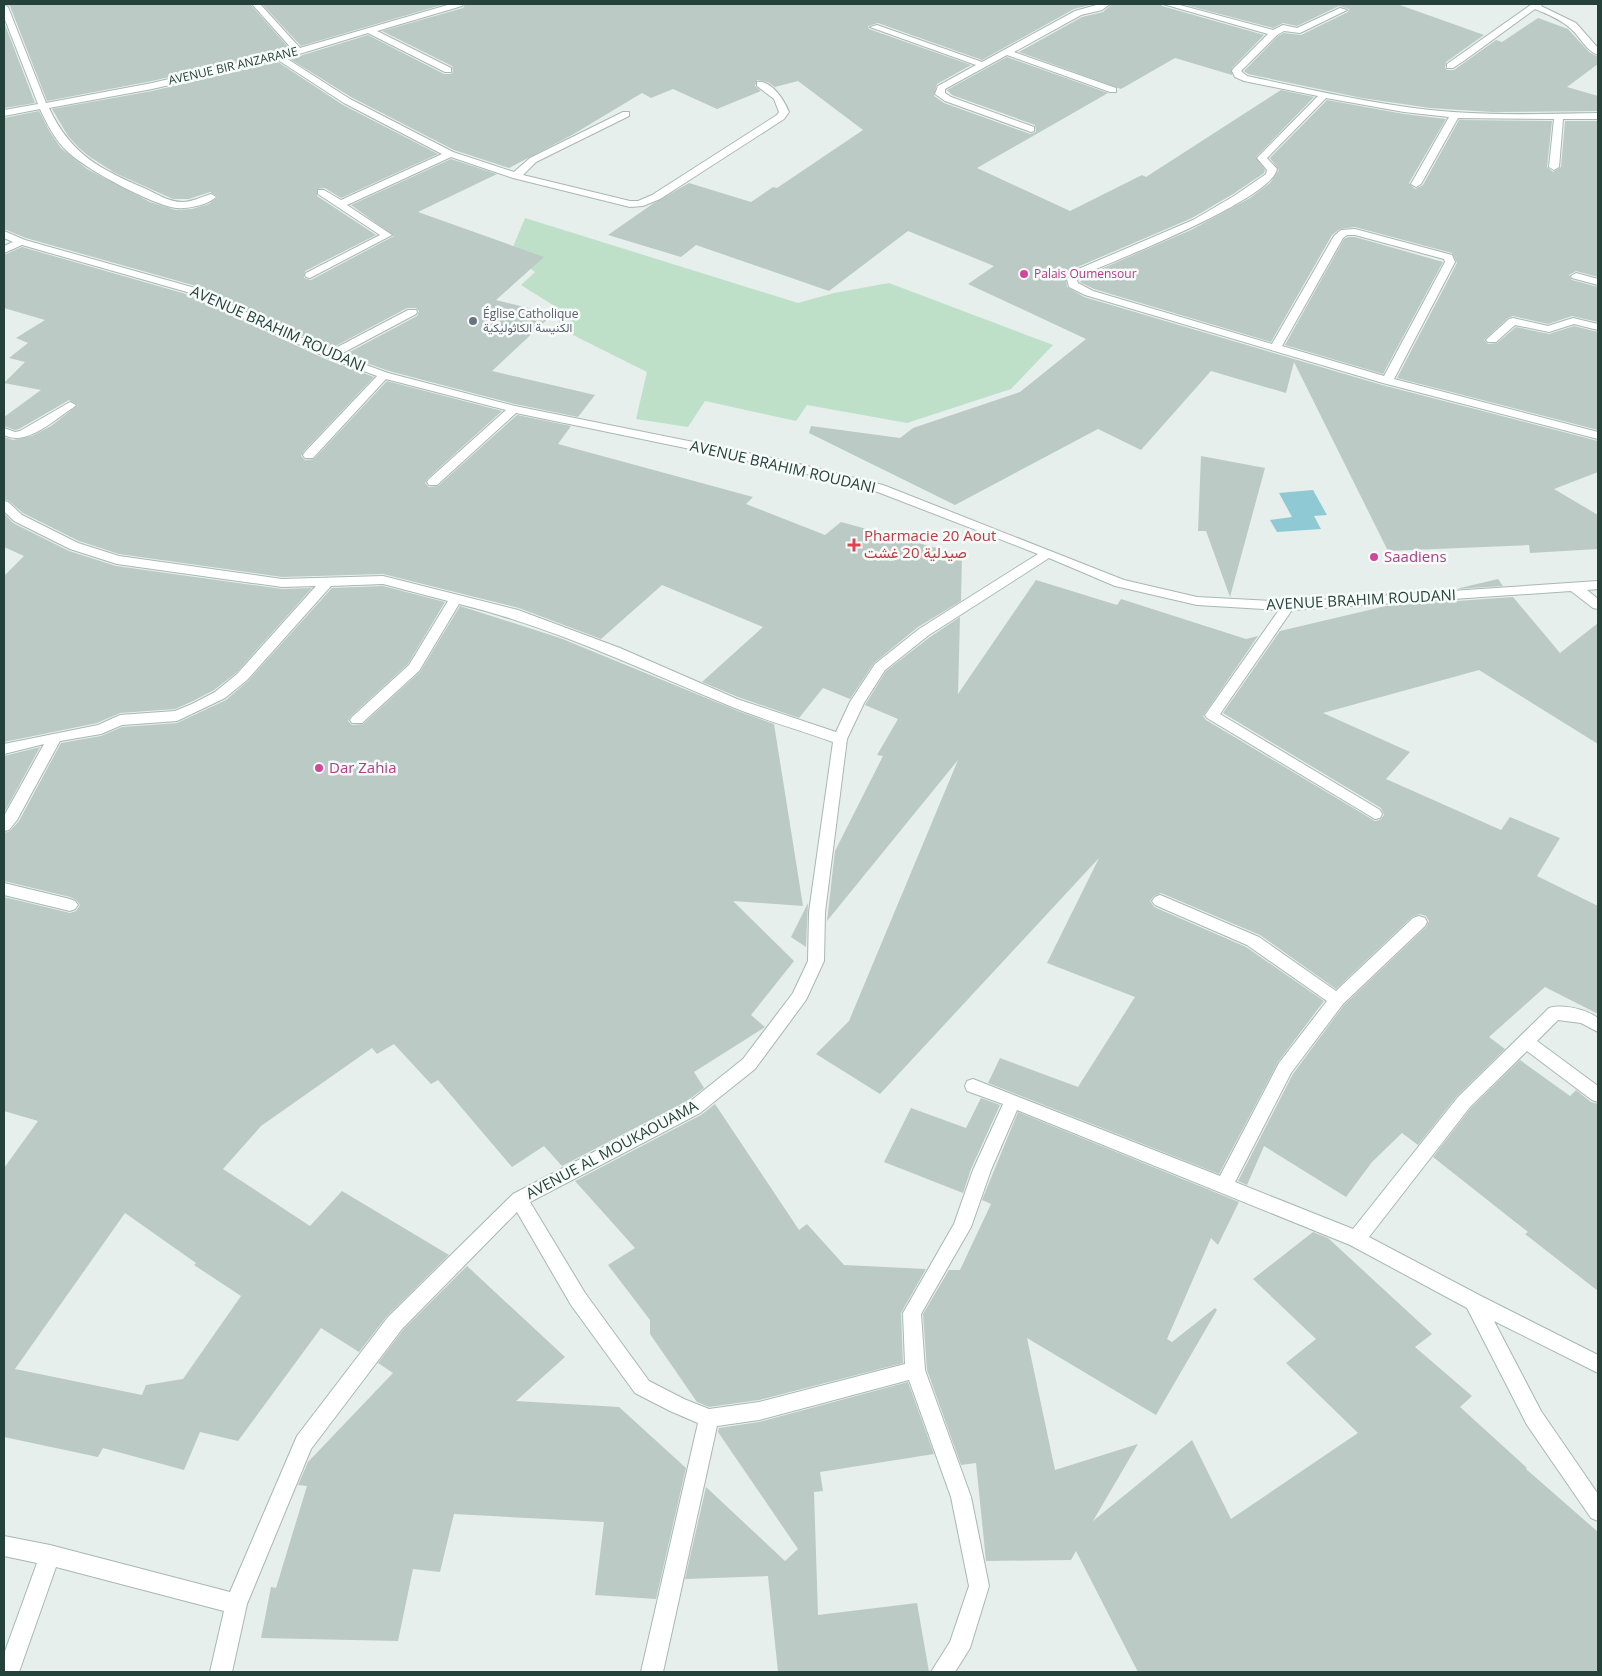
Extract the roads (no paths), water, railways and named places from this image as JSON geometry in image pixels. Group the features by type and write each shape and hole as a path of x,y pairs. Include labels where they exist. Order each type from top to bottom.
{"street":[{"path":"256,4 298,51"},
{"name":"AVENUE BIR ANZARANE","path":"4,113 152,86 279,58 459,4"},
{"path":"1031,129 948,99 940,94 941,88 1078,13 1099,8 1106,4"},
{"path":"1167,4 1274,33"},
{"path":"1450,66 1473,52 1537,5 1567,21 1577,29 1591,48 1598,52"},
{"path":"4,6 44,105 64,143 102,172 179,207 211,197"},
{"path":"1342,10 1303,29 1296,31 1282,28 1274,33 1236,71 1238,75 1244,78 1381,106 1455,115 1598,116"},
{"path":"874,28 982,65"},
{"path":"368,30 448,70"},
{"path":"1006,52 1113,90"},
{"path":"279,58 347,101 450,154 516,176 630,204 645,202 656,197 781,117 784,112 778,98 760,84"},
{"path":"1324,95 1262,158 1272,169 1271,175 1238,198 1197,222 1080,272 1072,279 1073,284 1089,293 1275,348 1598,436"},
{"path":"516,176 533,160 626,114"},
{"path":"1416,184 1455,115"},
{"path":"1554,167 1559,116"},
{"path":"341,204 450,154"},
{"path":"310,275 387,235 321,192"},
{"path":"1275,348 1339,236 1345,232 1355,232 1448,257 1450,262 1387,380"},
{"name":"AVENUE BRAHIM ROUDANI","path":"4,234 20,242 191,290 330,355 384,375 514,409 787,465 879,488 1048,553 1120,583 1197,601 1288,606 1598,586"},
{"path":"4,250 20,242"},
{"path":"1576,276 1598,282"},
{"path":"330,355 412,312"},
{"path":"1492,340 1513,322 1549,329 1573,321 1598,327"},
{"path":"308,455 384,375"},
{"path":"4,444 9,434 24,434 70,405"},
{"path":"433,482 514,409"},
{"path":"4,505 18,518 74,546 117,560 282,582 383,580 513,613 559,630 732,702 840,739"},
{"name":"AVENUE AL MOUKAOUAMA","path":"221,1672 236,1604 304,1443 395,1323 519,1199 694,1108 749,1064 800,996 816,961 817,912 840,739 857,702 880,667 924,632 1048,553"},
{"path":"4,749 101,729 120,720 176,716 220,695 242,677 328,581"},
{"path":"1576,588 1598,605"},
{"path":"357,720 414,668 456,600"},
{"path":"1288,606 1212,715 1375,814"},
{"path":"4,826 12,816 55,737"},
{"path":"4,889 70,904"},
{"path":"1160,901 1253,942 1336,1000"},
{"path":"1224,1186 1285,1068 1336,1000 1419,922"},
{"path":"1356,1239 1464,1102 1555,1013 1584,1017 1598,1026"},
{"path":"1526,1041 1598,1095"},
{"path":"973,1086 1356,1239 1474,1302 1598,1364"},
{"path":"942,1672 959,1648 979,1586 961,1497 915,1370 912,1312 962,1226 982,1170 1013,1101"},
{"path":"519,1199 578,1299 642,1387 677,1405 709,1418 759,1411 915,1370"},
{"path":"1474,1302 1534,1418 1598,1511"},
{"path":"652,1672 709,1418"},
{"path":"4,1546 50,1555 236,1604"},
{"path":"8,1672 50,1555"}],"water":[{"path":"1313,490 1327,515 1314,516 1321,529 1277,532 1270,520 1292,517 1279,493"}],"place":[{"name":"Palais Oumensour","path":"1024,274"},
{"name":"Église Catholique الكنيسة الكاثوليكية","path":"473,321"},
{"name":"Pharmacie 20 Aout صيدلية 20 غشت","path":"854,545"},
{"name":"Saadiens","path":"1374,557"},
{"name":"Dar Zahia","path":"319,768"}]}
